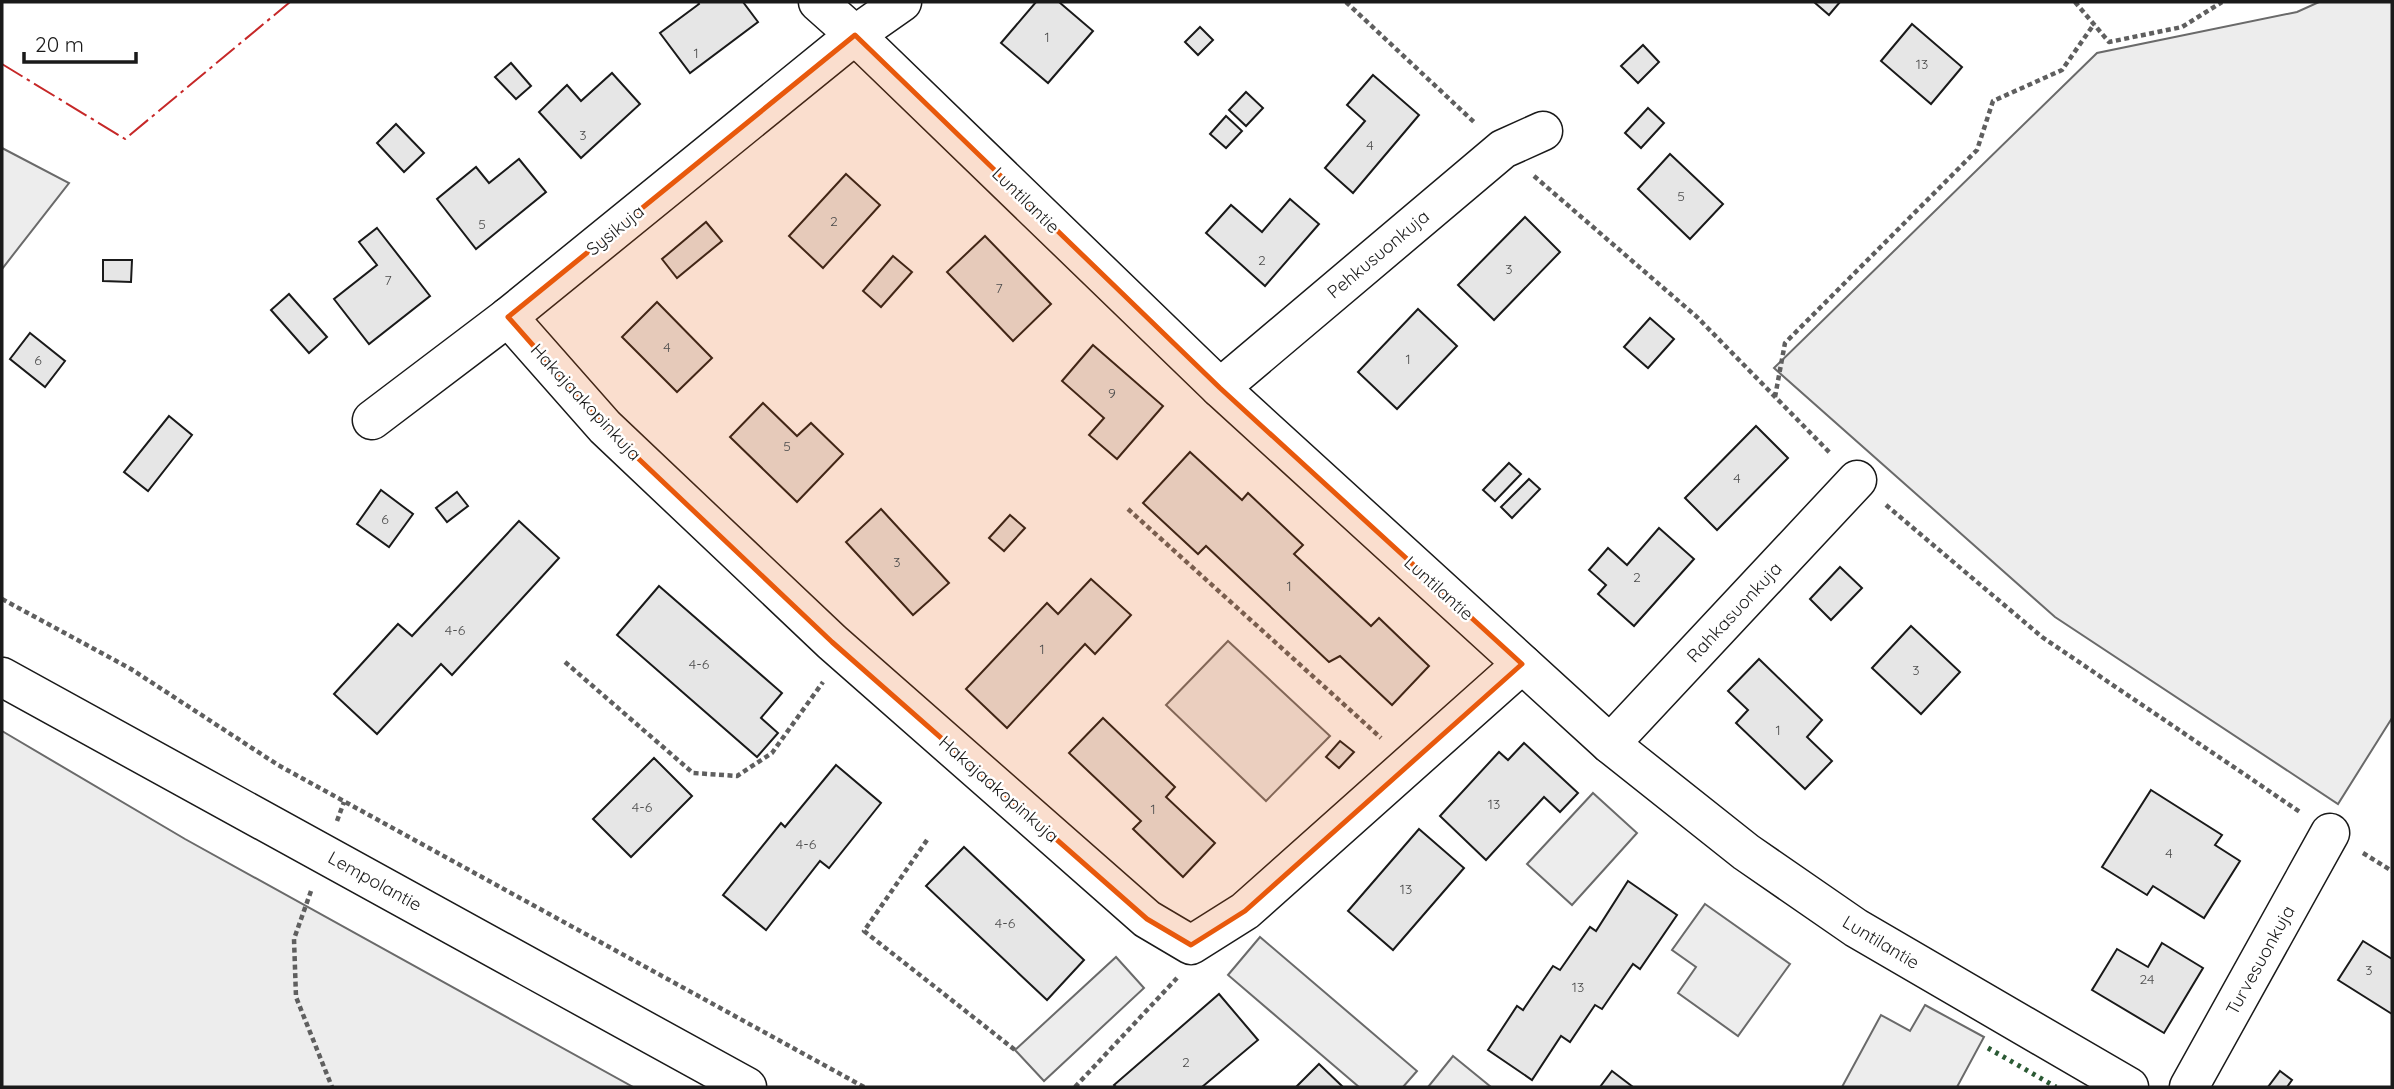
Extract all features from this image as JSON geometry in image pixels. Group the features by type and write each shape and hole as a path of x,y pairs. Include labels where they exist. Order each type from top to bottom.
{"street":[{"name":"Luntilantie","path":"818,2 1220,388 1610,744 1746,852 1856,928 2129,1087"},
{"name":"Sysikuja","path":"372,420 508,317 855,35 902,2"},
{"name":"Pehkusuonkuja","path":"1220,388 1503,149 1543,131"},
{"name":"Hakajaakopinkuja","path":"508,317 605,427 844,653 1147,919 1191,945"},
{"name":"Rahkasuonkuja","path":"1610,744 1857,480"},
{"path":"1191,945 1245,912 1522,664"},
{"name":"Lempolantie","path":"2,677 747,1087"},
{"name":"Turvesuonkuja","path":"2189,1087 2330,833"}],"path":[{"path":"2076,2 2109,42 2182,27 2222,2"},
{"path":"1775,397 1785,343 1977,150 1993,101 2062,69 2094,24"},
{"path":"1128,509 1410,764"},
{"path":"2,599 131,669 278,765 864,1087"},
{"path":"565,662 693,773 737,776 772,753 844,653"},
{"path":"332,1087 296,997 294,939 344,802"},
{"path":"927,840 864,931 1015,1050"},
{"path":"1075,1087 1177,980 1191,945"}],"highlighted area":[{"path":"855,35 1220,388 1522,664 1245,911 1191,945 1147,919 832,642 605,427 508,317"}],"shaded area":[{"path":"2319,2 2392,2 2392,718 2338,804 2055,617 1774,368 2097,53 2297,12"},
{"path":"2,148 69,183 2,269"},
{"path":"1228,641 1330,736 1266,801 1166,705"},
{"path":"2,731 185,839 633,1087 2,1087"},
{"path":"1593,793 1637,833 1572,905 1527,864"},
{"path":"1705,904 1790,964 1738,1036 1678,993 1696,967 1672,950"},
{"path":"1260,937 1417,1071 1403,1087 1359,1087 1228,975"},
{"path":"1116,957 1144,988 1044,1081 1015,1050"},
{"path":"1925,1005 1984,1037 1957,1087 1842,1087 1881,1015 1910,1031"},
{"path":"1453,1056 1491,1087 1428,1087"}],"building":[{"path":"698,2 743,2 758,22 690,73 660,33 699,4"},
{"path":"1036,2 1059,2 1093,31 1048,83 1001,43"},
{"path":"1814,2 1840,2 1829,15"},
{"path":"1912,24 1962,67 1931,104 1881,61"},
{"path":"1200,27 1213,40 1198,55 1185,42"},
{"path":"1643,45 1659,62 1638,83 1621,66"},
{"path":"511,63 531,86 516,99 495,77"},
{"path":"612,73 640,104 581,158 539,112 567,85 581,101"},
{"path":"1373,75 1419,115 1353,193 1325,168 1365,121 1347,105"},
{"path":"1246,92 1263,108 1246,126 1229,110"},
{"path":"1648,108 1664,123 1641,148 1625,133"},
{"path":"1226,116 1242,131 1226,148 1210,134"},
{"path":"396,124 424,153 404,172 377,143"},
{"path":"1670,154 1723,204 1690,239 1638,189"},
{"path":"519,159 546,192 476,249 437,199 476,167 489,183"},
{"path":"846,174 880,205 823,268 789,236"},
{"path":"1290,199 1319,224 1265,286 1206,233 1231,205 1262,232"},
{"path":"1525,217 1560,252 1494,320 1458,285"},
{"path":"706,222 722,241 677,278 662,259"},
{"path":"377,228 430,296 369,344 334,299 377,265 359,242"},
{"path":"985,236 1051,304 1013,341 947,272"},
{"path":"893,256 912,272 881,307 863,291"},
{"path":"103,260 132,260 131,282 103,281"},
{"path":"289,294 327,337 309,353 271,310"},
{"path":"657,302 712,358 677,392 622,337"},
{"path":"1418,309 1457,346 1397,409 1358,372"},
{"path":"1650,318 1674,339 1648,368 1624,347"},
{"path":"30,333 65,361 45,387 10,359"},
{"path":"1093,345 1163,406 1117,459 1089,435 1104,418 1062,381"},
{"path":"763,403 797,436 811,423 843,454 797,502 730,437"},
{"path":"169,416 192,435 148,491 124,472"},
{"path":"1756,426 1788,458 1717,530 1685,498"},
{"path":"1190,452 1242,500 1248,493 1303,545 1294,554 1371,626 1379,618 1429,666 1392,705 1340,656 1329,662 1206,546 1198,554 1143,503"},
{"path":"1509,463 1521,474 1495,501 1483,490"},
{"path":"1529,479 1540,489 1512,518 1501,507"},
{"path":"381,490 413,514 389,547 357,524"},
{"path":"457,492 468,506 447,522 436,508"},
{"path":"881,509 949,583 913,615 846,542"},
{"path":"1010,515 1025,528 1004,551 989,538"},
{"path":"519,521 559,558 452,675 441,664 377,734 334,694 398,624 412,636"},
{"path":"1659,528 1694,559 1634,626 1598,594 1606,585 1589,570 1608,548 1627,565"},
{"path":"1840,567 1862,588 1831,620 1810,599"},
{"path":"1091,579 1131,615 1095,654 1085,644 1007,728 966,689 1047,603 1058,614"},
{"path":"659,586 782,693 761,718 778,733 757,757 617,635"},
{"path":"1911,626 1960,672 1921,714 1872,668"},
{"path":"1759,659 1822,720 1807,737 1832,761 1805,789 1736,723 1748,710 1728,691"},
{"path":"1103,718 1175,787 1166,797 1215,843 1183,877 1133,829 1141,821 1069,753"},
{"path":"1340,741 1354,752 1339,768 1326,757"},
{"path":"1524,743 1578,793 1560,812 1544,797 1486,860 1440,816 1499,752 1508,760"},
{"path":"654,758 692,796 631,857 593,819"},
{"path":"836,765 881,803 829,868 820,861 766,930 723,895 781,823 785,827"},
{"path":"2151,790 2222,835 2215,845 2240,861 2204,918 2153,886 2147,895 2102,867"},
{"path":"1419,829 1464,868 1393,950 1348,911"},
{"path":"964,847 1084,960 1047,1000 926,886"},
{"path":"1628,881 1677,915 1640,969 1633,964 1602,1009 1595,1005 1570,1042 1561,1036 1532,1080 1488,1050 1517,1006 1523,1010 1553,966 1560,970 1590,927 1596,931"},
{"path":"2363,941 2392,959 2392,1014 2338,980"},
{"path":"2162,943 2203,968 2164,1033 2092,990 2117,949 2148,967"},
{"path":"1219,994 1258,1040 1202,1087 1114,1085"},
{"path":"1319,1064 1343,1087 1296,1087"},
{"path":"1612,1071 1633,1087 1600,1087"},
{"path":"2280,1071 2292,1080 2287,1087 2268,1087"}],"hedge":[{"path":"1988,1048 2056,1087"}],"power":[{"path":"2,64 125,139 290,2"}]}
